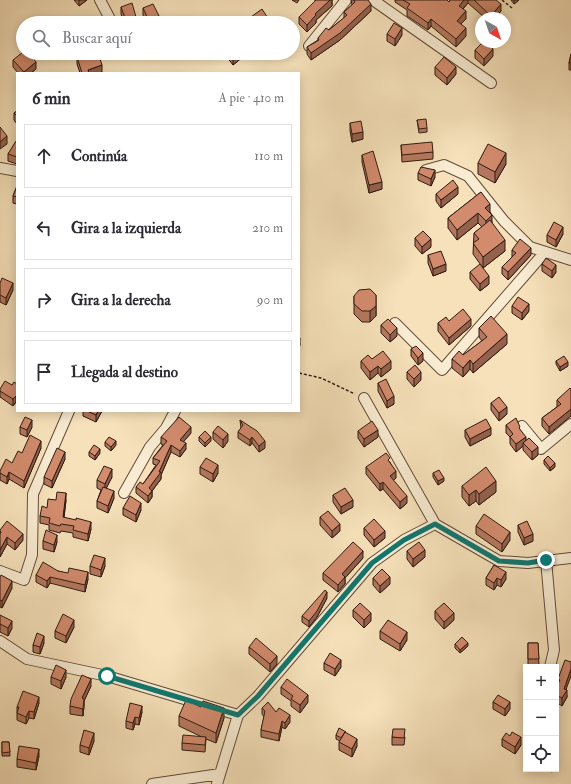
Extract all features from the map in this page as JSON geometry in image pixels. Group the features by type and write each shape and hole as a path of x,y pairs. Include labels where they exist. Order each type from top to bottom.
{"street":[{"path":"100,0 108,16"},
{"path":"310,46 346,0"},
{"path":"373,0 491,83"},
{"path":"426,170 444,165 468,176 504,222 530,247 571,260"},
{"path":"0,168 16,171"},
{"path":"395,323 442,370 545,252"},
{"path":"364,398 435,524 499,561 528,563 571,558"},
{"path":"0,570 24,580 32,555 33,494 69,412"},
{"path":"124,493 150,447 166,428 174,412"},
{"path":"522,426 541,449 571,424"},
{"path":"152,784 218,779 238,715 258,696 372,563 404,540 435,524"},
{"path":"546,560 554,650 551,664"},
{"path":"0,641 27,659 107,676 238,715"}],"path":[{"path":"502,0 512,8"},
{"path":"300,373 321,378 364,398"}],"building":[{"path":"316,0 330,0 315,14 316,15 307,25 300,18 300,16"},
{"path":"354,0 368,0 371,4 340,33 311,53 307,47 319,40 318,38 326,28 329,30 347,15 344,12 355,2"},
{"path":"403,0 447,0 449,2 450,0 464,0 459,6 466,11 457,21 466,28 456,39 431,19 428,23 407,8 410,4"},
{"path":"474,0 496,0 501,4 494,12 487,12"},
{"path":"132,3 136,16 124,16 121,7"},
{"path":"153,4 159,16 147,16 143,8"},
{"path":"262,9 266,16 252,16"},
{"path":"394,23 402,28 395,39 387,34"},
{"path":"477,48 493,49 484,59 475,50"},
{"path":"444,57 456,67 447,78 435,67"},
{"path":"16,58 16,60 34,60 36,62 24,72 13,60"},
{"path":"78,60 100,60 102,65 88,70 89,72 82,72"},
{"path":"426,119 427,128 419,129 417,120"},
{"path":"361,121 363,132 352,134 350,123"},
{"path":"0,127 7,136 0,142"},
{"path":"16,141 16,157 8,154"},
{"path":"432,142 433,152 402,155 401,145"},
{"path":"488,144 506,153 495,172 478,163"},
{"path":"373,151 382,182 369,185 362,155"},
{"path":"421,167 435,170 431,179 418,173"},
{"path":"453,180 458,187 441,200 436,194"},
{"path":"16,188 16,197 13,196"},
{"path":"481,192 490,204 485,208 492,215 486,221 478,213 457,230 448,218"},
{"path":"490,220 505,240 483,257 473,243 479,239 474,233"},
{"path":"554,222 563,227 556,240 547,235"},
{"path":"423,231 431,239 422,247 415,238"},
{"path":"520,239 531,248 508,272 502,267 516,253 512,250"},
{"path":"441,251 446,264 433,269 428,255"},
{"path":"546,258 556,265 552,271 542,264"},
{"path":"480,264 489,276 480,284 470,272"},
{"path":"2,278 13,283 6,298 0,295 0,283"},
{"path":"370,289 376,295 376,306 370,311 362,311 354,304 354,296 359,290"},
{"path":"518,297 529,304 522,313 512,306"},
{"path":"463,309 471,319 449,338 438,323 446,317 449,321"},
{"path":"491,316 507,334 473,364 470,360 463,368 452,359 459,351 463,355 487,337 479,328"},
{"path":"388,319 397,328 390,335 381,325"},
{"path":"416,346 423,353 418,358 411,349"},
{"path":"383,351 391,361 381,369 378,366 370,372 361,361 368,355 372,359"},
{"path":"564,356 568,362 560,367 556,361"},
{"path":"415,365 421,372 414,379 407,372"},
{"path":"386,379 394,396 387,401 378,383"},
{"path":"5,381 12,385 14,382 16,383 16,396 13,399 0,391"},
{"path":"570,388 571,409 549,427 542,418 561,404 557,400"},
{"path":"499,397 507,407 499,413 491,403"},
{"path":"89,412 98,412 96,415"},
{"path":"25,417 32,420 27,430 20,427"},
{"path":"179,417 191,427 180,440 186,443 180,451 171,445 159,472 161,472 149,488 152,491 148,496 136,487 140,482 143,484 160,461 153,458 167,441 161,437"},
{"path":"516,418 520,427 519,428 526,437 516,444 510,437 513,434 506,425"},
{"path":"486,419 491,428 470,439 465,430"},
{"path":"240,420 257,431 265,441 259,446 252,437 250,440 238,432 243,425"},
{"path":"372,421 378,430 364,439 358,431"},
{"path":"218,426 228,434 223,440 213,432"},
{"path":"205,431 211,437 205,443 199,437"},
{"path":"30,435 41,441 24,481 9,472 7,477 0,473 6,459 12,463 18,451 22,453"},
{"path":"109,437 116,441 111,447 105,442"},
{"path":"529,438 538,447 532,452 523,443"},
{"path":"94,445 100,449 95,456 89,452"},
{"path":"57,448 65,452 52,481 44,477"},
{"path":"386,453 390,458 388,460 396,471 390,476 407,496 400,502 383,482 380,484 366,467"},
{"path":"548,456 555,463 550,468 544,460"},
{"path":"206,458 218,465 213,474 200,467"},
{"path":"104,466 112,469 105,484 97,480"},
{"path":"486,467 496,481 479,494 476,490 469,495 462,486"},
{"path":"439,470 444,478 438,481 433,473"},
{"path":"103,487 114,491 108,506 97,501"},
{"path":"345,488 353,500 341,507 333,495"},
{"path":"57,492 66,493 63,517 76,520 76,518 91,522 88,534 73,530 74,526 61,524 60,526 49,523 50,518 40,516 42,506 47,508 48,499 56,500"},
{"path":"130,496 141,503 136,515 123,508"},
{"path":"328,511 340,524 332,531 320,517"},
{"path":"484,514 510,532 502,544 476,526"},
{"path":"374,519 385,531 374,540 364,528"},
{"path":"7,521 23,534 15,543 7,537 0,550 0,530"},
{"path":"527,521 533,534 524,538 518,525"},
{"path":"46,530 57,535 54,545 43,541"},
{"path":"353,542 363,551 342,574 345,577 338,585 323,573"},
{"path":"419,542 425,550 413,559 407,551"},
{"path":"94,555 105,558 101,570 90,566"},
{"path":"43,562 58,571 68,573 69,568 88,572 85,585 50,577 47,581 36,575"},
{"path":"494,565 506,572 501,580 497,578 494,583 486,578"},
{"path":"382,569 390,577 380,586 373,578"},
{"path":"1,575 12,581 2,601 0,600"},
{"path":"325,590 327,592 317,611 309,621 302,616"},
{"path":"360,603 371,613 364,620 353,610"},
{"path":"444,603 454,613 444,622 435,611"},
{"path":"63,614 74,620 66,636 55,631"},
{"path":"0,615 12,621 8,628 0,624"},
{"path":"388,620 407,632 400,644 380,631"},
{"path":"37,633 44,636 40,647 33,645"},
{"path":"462,637 468,643 460,650 455,644"},
{"path":"256,638 277,656 270,664 249,647"},
{"path":"528,643 538,643 539,659 528,659"},
{"path":"330,653 341,660 335,669 324,663"},
{"path":"565,660 571,662 571,669 564,689 567,690 562,698 559,696 559,676"},
{"path":"56,665 66,670 61,681 51,677"},
{"path":"82,675 91,679 82,698 84,699 83,709 70,706 71,699"},
{"path":"287,679 308,695 300,705 291,699 293,696 281,687"},
{"path":"23,691 39,697 34,712 29,711 26,717 17,713 19,707 17,707"},
{"path":"498,695 510,702 505,709 493,702"},
{"path":"186,700 201,707 203,701 224,708 216,733 179,716"},
{"path":"268,702 276,712 279,708 290,715 285,723 282,721 279,734 261,730 265,711 262,708"},
{"path":"130,703 142,706 139,718 135,717 133,723 126,721"},
{"path":"339,728 346,732 341,738 336,735"},
{"path":"393,729 405,729 404,738 392,737"},
{"path":"84,730 94,733 89,748 80,745"},
{"path":"345,732 357,739 352,749 339,742"},
{"path":"512,732 521,737 515,747 502,739 506,733 510,736"},
{"path":"183,735 206,737 205,745 182,743"},
{"path":"2,742 9,742 10,752 2,753"},
{"path":"19,746 39,749 36,763 17,759"}],"route":[{"path":"107,676 238,715 258,696 372,563 404,540 435,524 499,561 528,563 546,560"}]}
